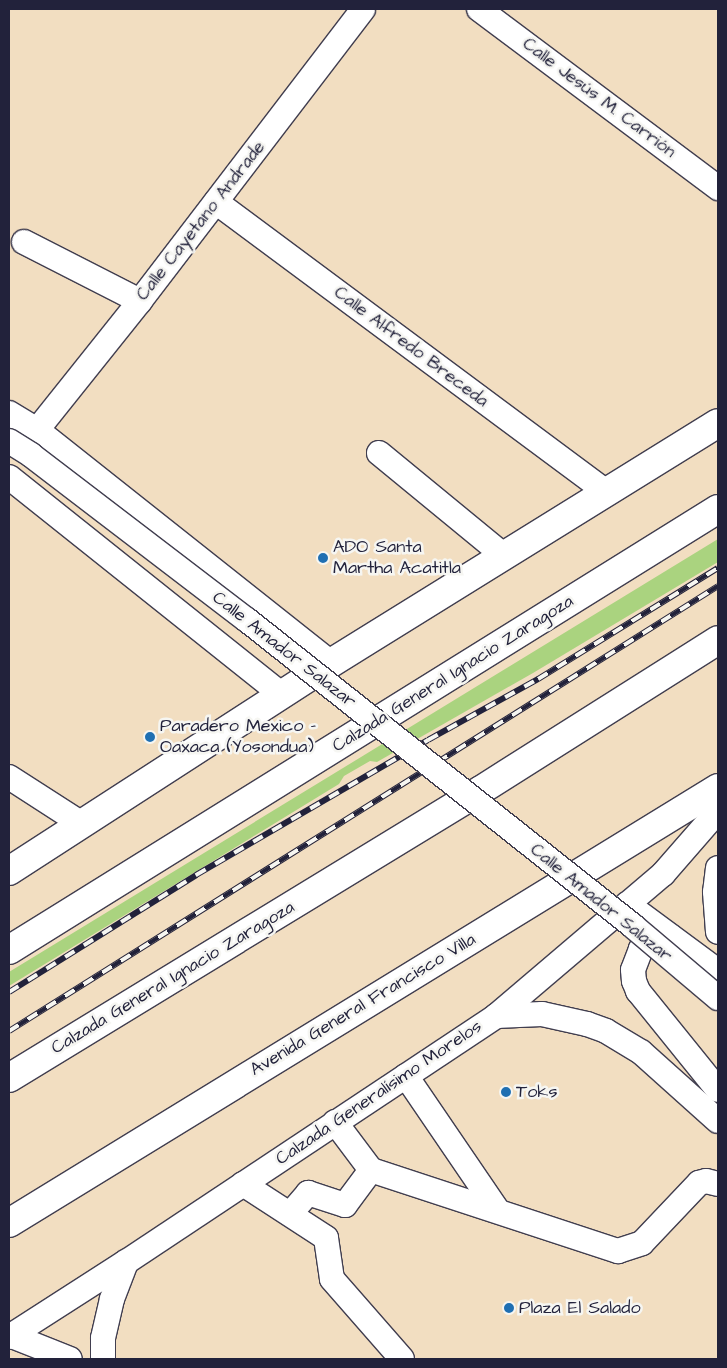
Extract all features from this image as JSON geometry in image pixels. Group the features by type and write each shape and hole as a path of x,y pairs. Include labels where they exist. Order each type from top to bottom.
{"main road":[{"path":"13,863 82,824 331,662 718,423"},
{"name":"Calzada General Ignacio Zaragoza","path":"9,950 718,509"},
{"name":"Calzada General Ignacio Zaragoza","path":"9,1078 481,790 718,640"},
{"name":"Avenida General Francisco Villa","path":"9,1223 718,788"}],"street":[{"name":"Calle Cayetano Andrade","path":"37,430 140,301 363,9"},
{"name":"Calle Jesús M. Carrión","path":"479,9 718,188"},
{"name":"Calle Alfredo Breceda","path":"216,202 606,492"},
{"path":"24,242 140,301"},
{"name":"Calle Amador Salazar","path":"9,413 37,430 331,662"},
{"name":"Calle Amador Salazar","path":"9,441 31,455 247,620 634,927 718,998"},
{"path":"379,453 503,555"},
{"name":"Calle Amador Salazar","path":"9,477 282,695"},
{"path":"9,777 82,824"},
{"name":"Calzada Generalísimo Morelos","path":"10,1336 126,1262 496,1016 663,874 718,811"},
{"path":"718,868 715,902 718,932"},
{"path":"627,904 718,971"},
{"path":"670,936 654,940 641,949 633,970 634,981 638,991 718,1090"},
{"path":"496,1016 542,1014 587,1024 606,1031 641,1052 718,1121"},
{"path":"406,1076 498,1212"},
{"path":"336,1122 371,1170 618,1251 642,1243 699,1183 706,1181 718,1184"},
{"path":"290,1214 308,1193 345,1205 371,1170"},
{"path":"243,1184 326,1238 332,1279 402,1359"},
{"path":"103,1359 103,1338 112,1299 126,1262"},
{"path":"10,1336 70,1359"}],"green space":[{"path":"718,539 718,562 533,673 377,762 370,761 344,776 339,784 9,986 9,972"}],"railway":[{"path":"9,992 196,875 428,740 538,679 718,568"},
{"path":"9,1031 718,586"}],"place":[{"name":"ADO Santa Martha Acatitla","path":"323,558"},
{"name":"Paradero Mexico - Oaxaca (Yosondua)","path":"150,737"},
{"name":"Toks","path":"506,1092"},
{"name":"Plaza El Salado","path":"509,1308"}]}
